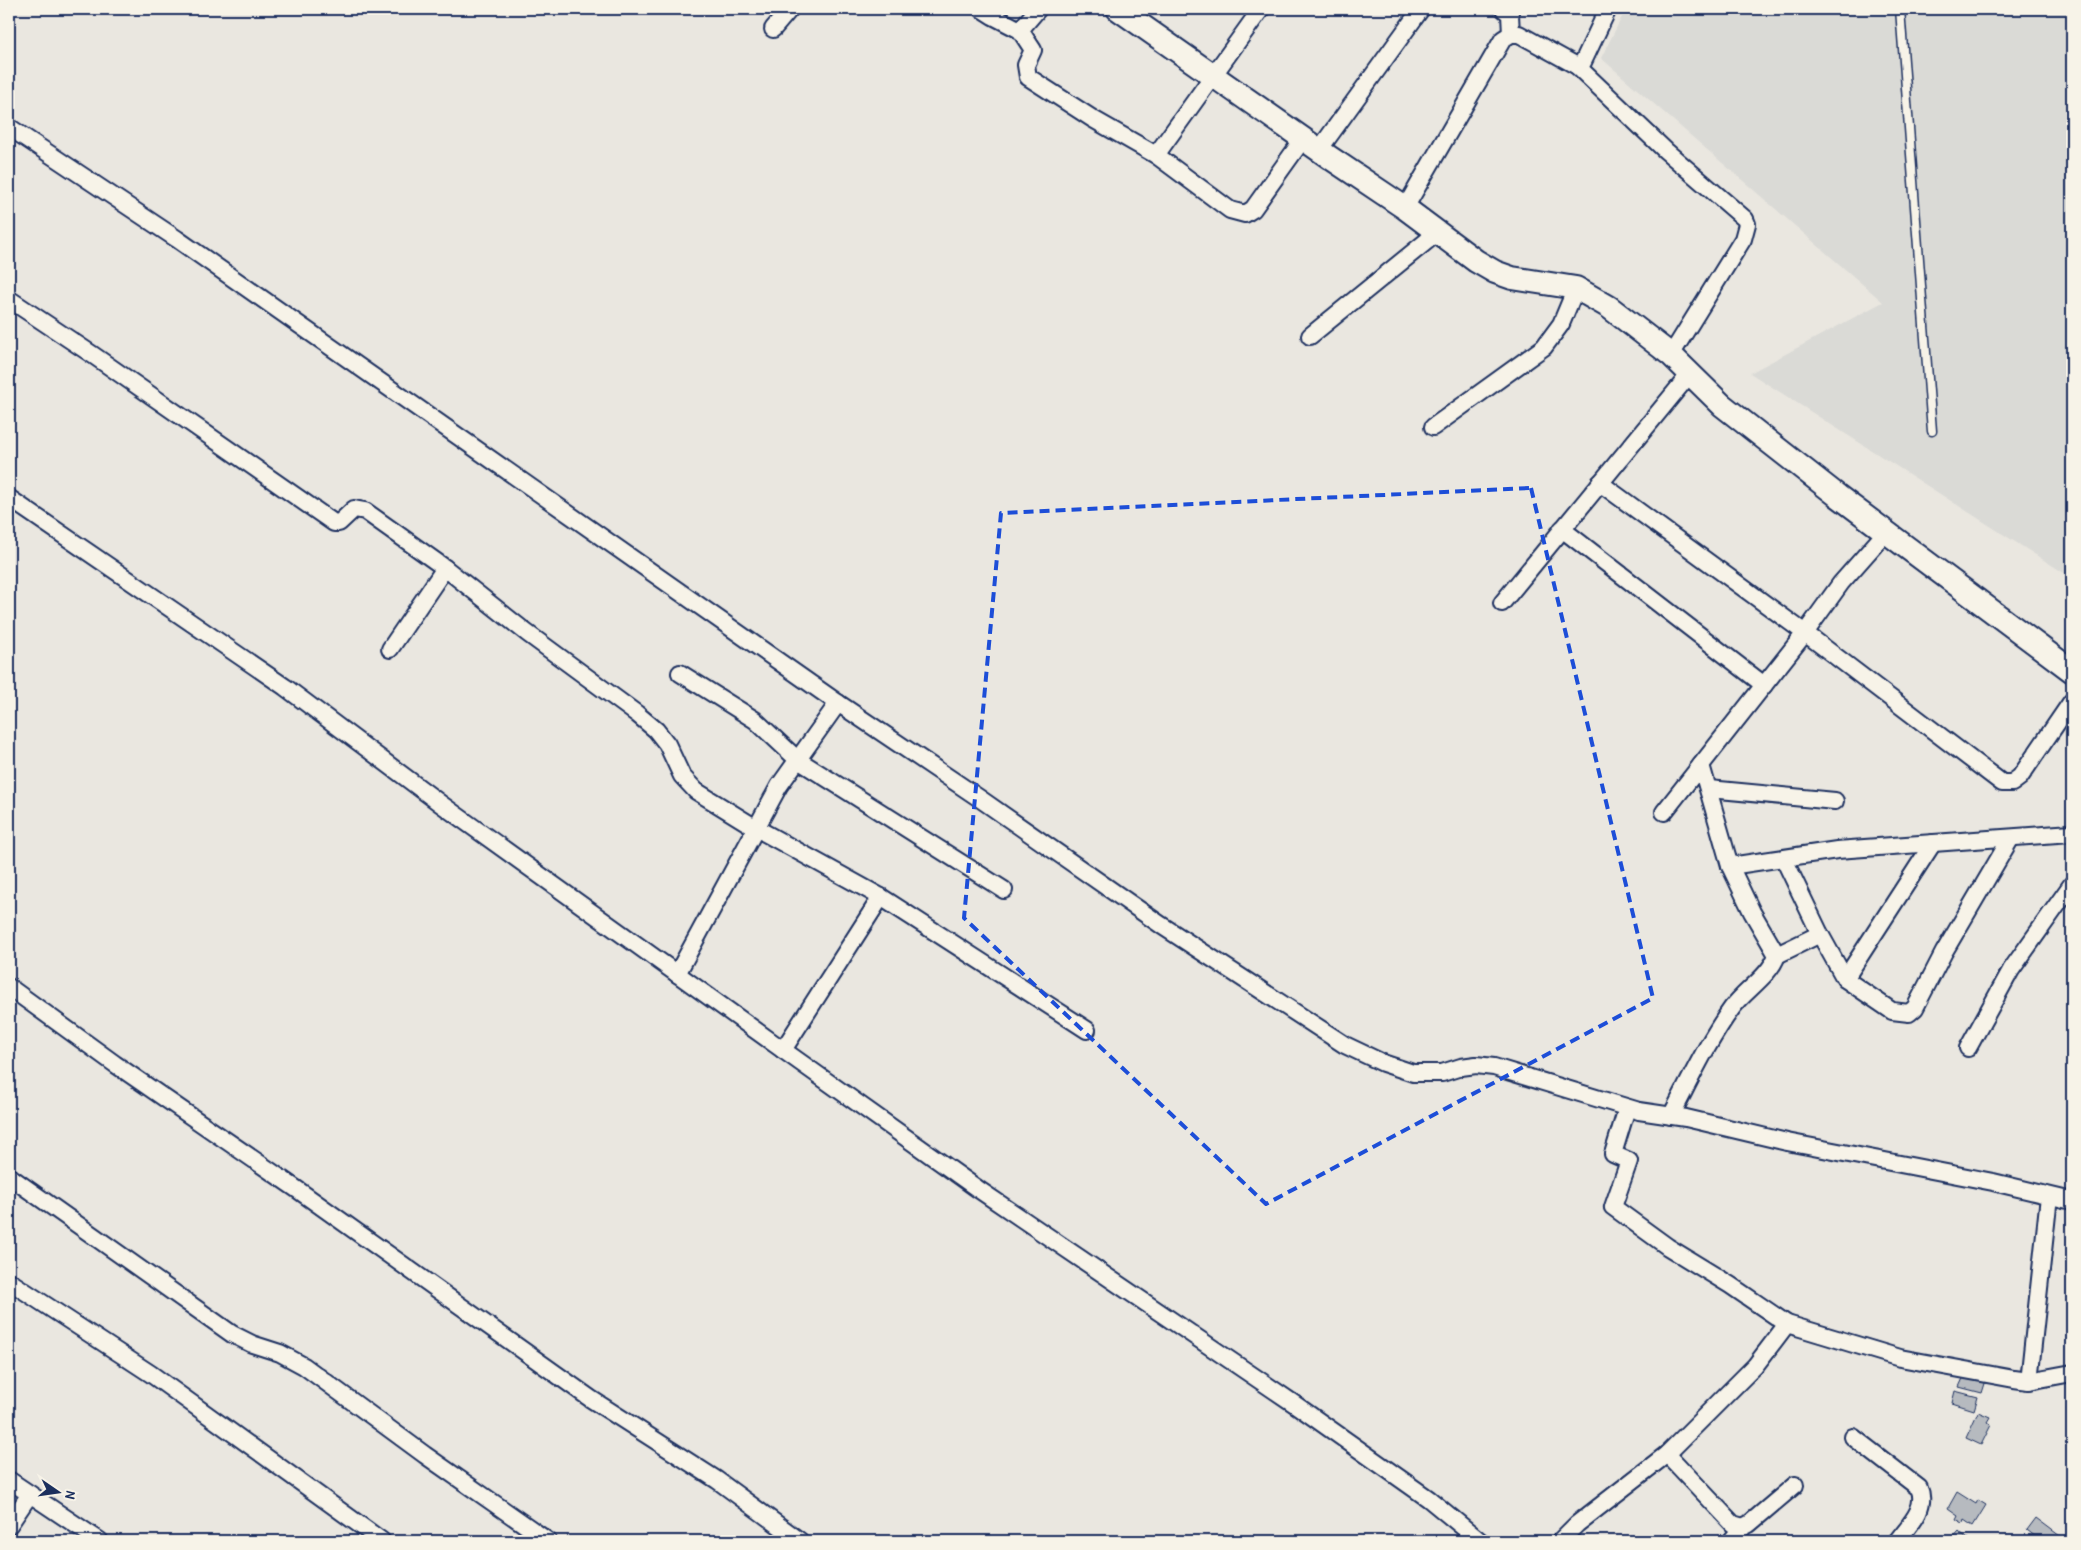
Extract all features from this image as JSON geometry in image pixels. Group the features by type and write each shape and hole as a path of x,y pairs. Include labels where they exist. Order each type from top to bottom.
{"street":[{"path":"772,29 790,9"},
{"path":"982,9 1020,30 1033,50 1026,65 1028,77 1093,119 1156,155 1230,210 1245,214 1253,209 1311,145 1421,9"},
{"path":"1020,30 1038,9"},
{"path":"1118,9 1311,145 1405,208 1476,261 1495,272 1512,278 1576,288 1609,307 1671,355 1722,405 1886,532 2072,671"},
{"path":"1156,155 1261,9"},
{"path":"1504,9 1510,14 1511,34"},
{"path":"1577,66 1583,62 1608,9"},
{"path":"1405,208 1503,39 1511,34 1519,34 1577,66 1666,151 1745,219 1747,224 1743,239 1671,355"},
{"path":"9,127 177,239 838,703 979,798 1161,925 1345,1046 1383,1063 1412,1073 1442,1074 1469,1066 1494,1067 1627,1108 1715,1124 1787,1142 1993,1182 2072,1202"},
{"path":"1310,336 1438,232"},
{"path":"1433,427 1544,347 1562,324 1576,288"},
{"path":"9,299 93,355 328,519 339,523 354,509 359,508 444,568 637,714 656,730 667,744 682,776 696,791 756,828 881,896 1087,1030"},
{"path":"1502,603 1689,374"},
{"path":"1600,483 1805,633 2002,783 2012,783 2020,777 2072,700"},
{"path":"9,498 285,687 441,804 783,1050 978,1189 1359,1450 1429,1500 1480,1541"},
{"path":"1562,529 1764,685"},
{"path":"1664,812 1805,633 1841,583 1886,532"},
{"path":"390,649 444,568"},
{"path":"680,673 755,720 798,760 1004,890"},
{"path":"678,974 780,786 838,703"},
{"path":"1701,765 1730,866 1752,912 1777,956"},
{"path":"1709,789 1835,801"},
{"path":"1730,866 1837,850 2072,833"},
{"path":"1784,859 1820,934 1845,979 1892,1010 1909,1013 1915,1008 1944,952 2011,838"},
{"path":"1845,979 1933,843"},
{"path":"1968,1048 2011,970 2072,884"},
{"path":"783,1050 881,896"},
{"path":"1671,1116 1738,999 1774,964 1777,956 1820,934"},
{"path":"9,987 115,1064 298,1190 592,1399 717,1480 800,1541"},
{"path":"1627,1108 1613,1154 1629,1162 1613,1207 1668,1247 1730,1285 1788,1324 1900,1358 2029,1381 2072,1373"},
{"path":"9,1176 232,1334 252,1344 280,1353 304,1366 425,1455 548,1541"},
{"path":"2029,1381 2049,1196"},
{"path":"9,1281 150,1374 382,1541"},
{"path":"1560,1541 1577,1524 1667,1454 1755,1366 1788,1324"},
{"path":"1853,1437 1919,1488 1922,1496 1918,1512 1897,1541"},
{"path":"1667,1454 1728,1520 1733,1524 1743,1527"},
{"path":"9,1480 100,1541"},
{"path":"1731,1541 1743,1527 1796,1485"},
{"path":"9,1525 30,1494"}],"lane":[{"path":"1900,9 1932,431"}],"highlighted area":[{"path":"1531,488 1653,998 1266,1204 964,918 1001,513"}],"shaded area":[{"path":"1626,9 2072,9 2072,578 1750,373 1883,302 1601,58"}],"building":[{"path":"1965,1374 1987,1377 1982,1393 1959,1387"},
{"path":"2072,1385 2072,1413 2067,1411"},
{"path":"1955,1391 1978,1397 1974,1410 1952,1403"},
{"path":"1978,1412 1990,1417 1987,1422 1991,1425 1981,1445 1966,1438"},
{"path":"1957,1492 1976,1504 1978,1500 1986,1505 1973,1526 1964,1520 1963,1523 1956,1519 1958,1515 1948,1508"},
{"path":"2036,1518 2060,1536 2056,1541 2041,1541 2027,1530"},
{"path":"1959,1531 1970,1541 1950,1541"}]}
